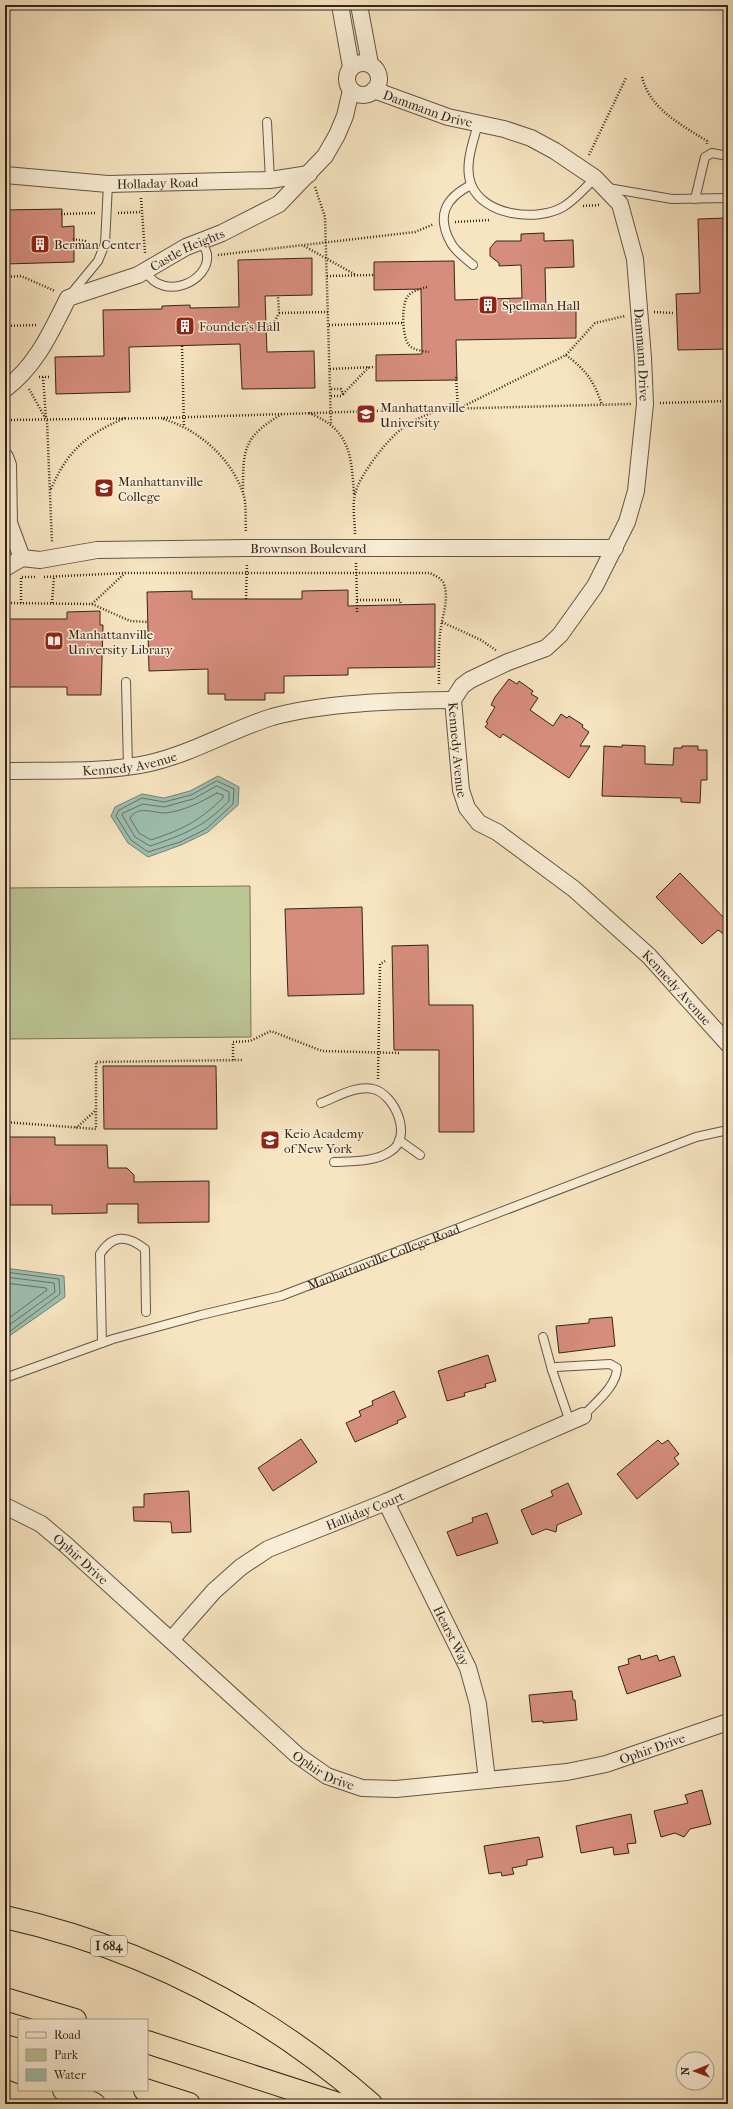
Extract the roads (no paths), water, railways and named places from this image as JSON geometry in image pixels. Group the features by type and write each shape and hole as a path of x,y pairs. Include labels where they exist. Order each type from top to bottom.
{"highway":[{"name":"I 684","path":"5,1916 82,1938 159,1966 232,2004 289,2039 329,2069 371,2104"},
{"path":"5,1999 72,2019"},
{"path":"148,2042 338,2104"},
{"path":"5,2046 18,2050"},
{"path":"5,2066 18,2072"},
{"path":"66,2091 94,2104"},
{"path":"148,2091 189,2104"}],"street":[{"path":"340,5 351,67"},
{"path":"359,5 370,64"},
{"path":"360,62 370,64 374,67 379,76 377,86 374,90 365,95 355,93 348,86 346,76 351,67 360,62"},
{"name":"Castle Heights","path":"68,298 146,272 186,247 222,233 279,204 325,156 337,135 345,116 351,90"},
{"name":"Dammann Drive","path":"374,90 448,117 504,129 531,138 593,178 620,204 635,260 640,312 645,404 636,491 627,522 595,586 560,635 546,648 508,662 470,680 446,700"},
{"name":"Holladay Road","path":"5,174 108,184 140,184 270,180 309,174"},
{"path":"5,389 21,377 42,349 68,298"},
{"path":"5,458 8,465 7,523 22,558 5,568"},
{"name":"Brownson Boulevard","path":"22,558 40,560 53,559 97,550 247,548 615,548"},
{"name":"Kennedy Avenue","path":"5,771 128,767 150,763 174,756 246,725 274,717 331,707 411,700 446,700 461,790 468,808 479,823 497,832 574,889 649,956 728,1044"},
{"name":"Halliday Court","path":"171,1640 214,1591 241,1567 268,1549 386,1502 577,1419"},
{"name":"Hearst Way","path":"386,1502 468,1668 478,1704 487,1780"},
{"name":"Ophir Drive","path":"5,1506 41,1524 171,1640 297,1756 328,1776 362,1788 396,1789 567,1772 606,1764 728,1722"}],"lane":[{"path":"267,122 270,180"},
{"path":"478,124 470,155 469,170 471,185 491,206 508,212 527,215 543,214 562,207 578,195 593,178 672,199 728,198"},
{"path":"695,199 705,157 708,154 717,153 728,156"},
{"path":"68,298 98,261 105,244 108,184"},
{"path":"471,185 451,199 445,209 442,223 451,244 472,265"},
{"path":"146,272 150,280 158,285 179,287 188,284 204,268 207,256 202,241"},
{"path":"126,682 128,767"},
{"path":"321,1103 361,1088 378,1092 393,1104 402,1128 399,1140 392,1151 379,1157 334,1162"},
{"name":"Manhattanville College Road","path":"5,1378 102,1343 201,1315 281,1296 696,1136 728,1130"},
{"path":"399,1140 420,1155"},
{"path":"102,1343 100,1254 106,1245 117,1238 134,1241 144,1249 146,1312"},
{"path":"542,1337 552,1370 577,1419 608,1388 617,1374 617,1368 610,1364 556,1367 552,1370"}],"water":[{"path":"218,776 239,787 238,805 208,832 181,845 148,857 128,843 111,816 115,807 142,794 164,798 190,791"},
{"path":"5,1268 64,1276 65,1297 5,1339"}],"place":[{"name":"Berman Center","path":"40,244"},
{"name":"Spellman Hall","path":"488,305"},
{"name":"Founder's Hall","path":"185,326"},
{"name":"Manhattanville University","path":"366,414"},
{"name":"Manhattanville College","path":"104,488"},
{"name":"Manhattanville University Library","path":"54,641"},
{"name":"Keio Academy of New York","path":"270,1140"}]}
